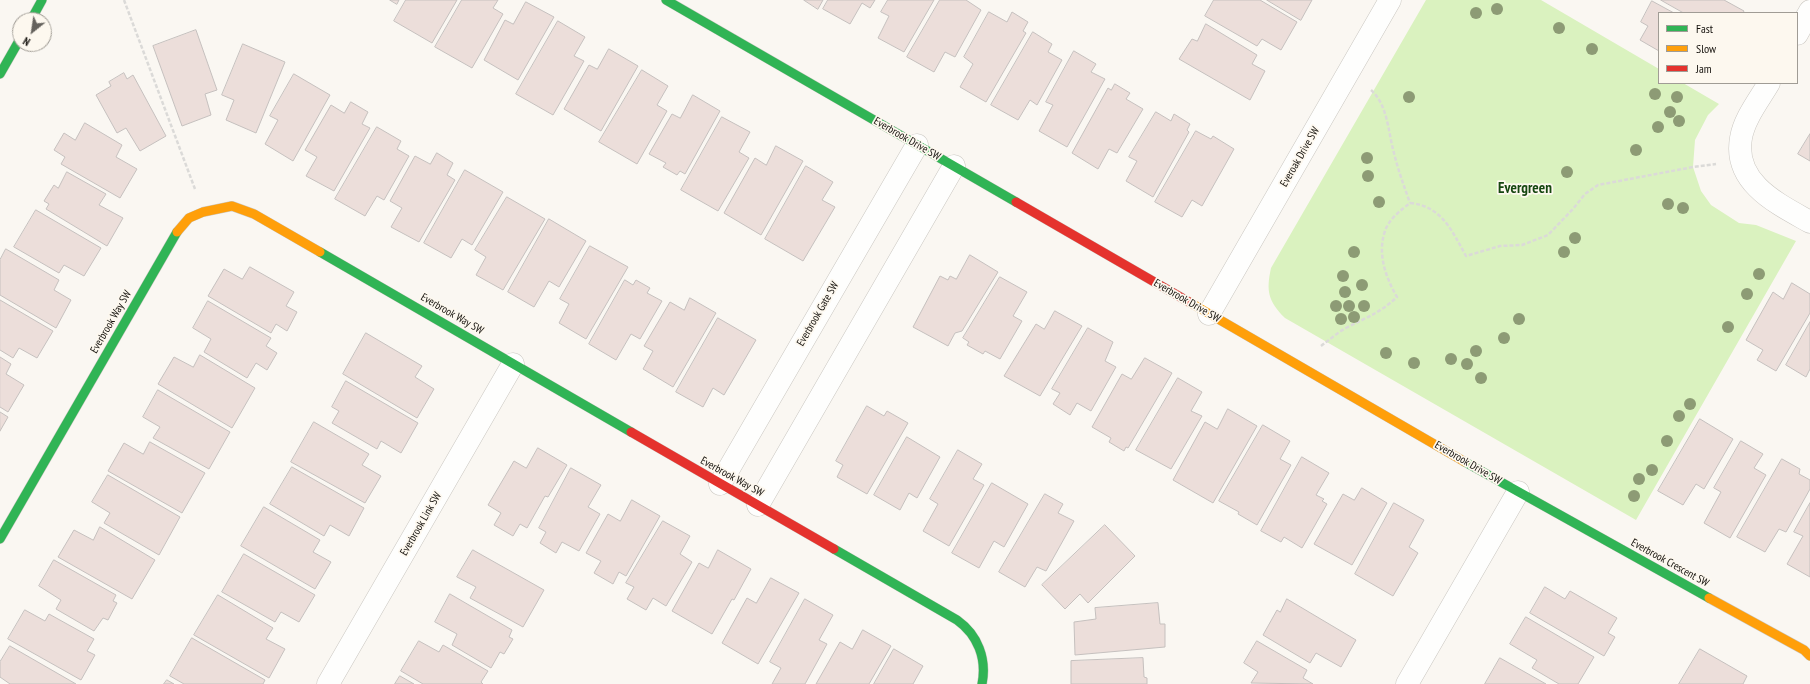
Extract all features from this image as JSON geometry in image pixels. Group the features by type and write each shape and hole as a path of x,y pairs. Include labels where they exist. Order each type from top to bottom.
{"street":[{"path":"35,12 42,0"},
{"name":"Everbrook Drive SW","path":"666,0 1518,492"},
{"name":"Everoak Drive SW","path":"1209,314 1390,0"},
{"path":"1798,32 1810,11"},
{"path":"0,74 13,52"},
{"path":"1768,84 1746,122 1741,137 1740,148 1742,162 1746,172 1758,189 1768,198 1810,222"},
{"name":"Everbrook Gate SW","path":"720,484 917,145"},
{"path":"758,505 954,166"},
{"name":"Everbrook Way SW","path":"0,539 179,228 189,218 203,212 232,206 254,214 957,620 970,631 979,646 982,656 982,684"},
{"name":"Everbrook Link SW","path":"328,684 513,364"},
{"path":"1407,684 1518,492"},
{"name":"Everbrook Crescent SW","path":"1518,492 1804,650 1810,656"}],"path":[{"path":"124,0 203,212"},
{"path":"1371,90 1382,104 1394,154 1410,203"},
{"path":"1321,346 1329,338 1384,309 1397,297 1388,280 1383,266 1385,230 1399,211 1410,203 1420,204 1431,208 1441,216 1466,256 1500,246 1522,245 1548,235 1585,194 1598,185 1694,167 1742,162"}],"green space":[{"path":"1426,0 1541,0 1658,68 1658,84 1685,84 1719,104 1708,115 1695,140 1693,167 1701,191 1711,205 1739,223 1756,225 1796,241 1636,520 1285,318 1275,306 1270,295 1269,283 1271,268"}],"building":[{"path":"390,0 399,0 397,4"},
{"path":"406,0 457,0 432,43 394,21"},
{"path":"462,0 498,0 493,8 503,14 472,68 435,47"},
{"path":"804,0 823,0 818,9"},
{"path":"828,0 875,0 870,8 862,3 850,24 823,9"},
{"path":"888,0 934,0 904,52 878,38 889,16 881,12"},
{"path":"940,0 966,0 981,10 955,57 945,52 934,72 907,57"},
{"path":"1214,0 1260,0 1297,22 1281,50 1262,39 1257,46 1205,16"},
{"path":"1267,0 1312,0 1301,20"},
{"path":"1661,0 1724,0 1744,11 1744,12 1682,12"},
{"path":"1652,1 1672,12 1658,12 1658,50 1640,40 1648,26 1641,22"},
{"path":"526,2 554,17 518,80 484,60 505,20 513,24"},
{"path":"989,12 1007,22 1012,12 1028,22 1023,31 1026,33 986,102 960,87 973,64 964,57"},
{"path":"558,21 585,37 574,56 584,61 553,115 516,94"},
{"path":"1206,24 1257,55 1252,64 1265,71 1250,100 1179,59 1192,39 1197,41"},
{"path":"196,30 217,90 205,94 211,115 182,126 153,46"},
{"path":"1033,32 1052,44 1048,52 1062,60 1037,105 1030,100 1018,120 991,105"},
{"path":"243,44 285,62 256,133 226,120 234,100 222,95"},
{"path":"609,49 638,66 601,131 564,109 589,65 597,69"},
{"path":"1074,51 1096,64 1091,72 1105,79 1067,147 1039,131 1053,105 1046,102"},
{"path":"642,70 668,86 657,105 667,111 637,164 599,142"},
{"path":"124,73 127,79 133,75 166,136 140,151 126,128 117,133 96,95 111,86 109,82"},
{"path":"294,74 330,95 293,161 265,144 278,120 270,116"},
{"path":"1115,84 1130,93 1126,99 1143,109 1117,153 1109,149 1098,169 1072,153 1108,88 1111,90"},
{"path":"693,95 720,111 685,174 680,171 677,175 663,167 666,163 649,154 672,114 680,118"},
{"path":"351,102 368,112 362,124 370,128 334,191 306,176 317,157 305,150 331,105 344,113"},
{"path":"1156,112 1171,121 1174,114 1190,124 1187,130 1189,132 1153,197 1126,181 1137,161 1129,157"},
{"path":"722,117 750,132 739,152 749,158 718,211 681,190"},
{"path":"85,123 122,145 116,157 137,169 120,198 61,164 65,157 54,150 64,133 75,140"},
{"path":"377,127 401,141 397,149 409,156 384,200 377,196 365,216 335,199"},
{"path":"1196,131 1211,139 1213,136 1234,149 1202,206 1192,200 1182,217 1155,202"},
{"path":"1810,134 1810,161 1798,154"},
{"path":"776,146 803,161 761,235 724,213 755,158 766,165"},
{"path":"437,153 453,163 447,175 455,180 419,242 391,227 402,208 390,201 415,156 430,164"},
{"path":"806,166 833,182 822,200 835,207 803,261 765,239"},
{"path":"465,170 503,192 472,245 462,239 451,258 424,243"},
{"path":"67,172 106,194 99,205 123,218 107,246 46,209 49,204 44,201 54,185 58,188"},
{"path":"507,197 545,219 503,290 476,275 486,257 475,250"},
{"path":"36,210 101,248 84,276 64,265 59,273 14,247"},
{"path":"549,219 586,241 559,287 549,281 534,307 508,292"},
{"path":"590,246 628,267 586,339 559,323 569,304 560,299"},
{"path":"6,249 59,280 54,290 71,300 56,328 0,295 0,260"},
{"path":"970,255 998,272 962,331 955,333 948,346 913,327 940,276 948,280 950,276 956,279"},
{"path":"250,267 294,292 286,306 297,312 287,331 276,324 271,333 208,296 224,269 242,279"},
{"path":"1000,277 1027,292 1013,316 1022,321 1000,359 985,351 983,354 967,345 969,342 963,338"},
{"path":"625,280 633,285 636,280 650,288 647,293 662,301 640,339 631,334 616,360 589,344"},
{"path":"1792,283 1810,294 1810,313 1776,371 1757,360 1763,350 1746,340 1773,292 1783,299"},
{"path":"690,298 716,313 673,387 643,369 653,351 644,346 670,302 684,310"},
{"path":"0,300 53,331 37,358 19,348 13,358 0,350"},
{"path":"208,301 271,338 266,346 277,353 267,370 256,363 247,378 204,352 211,339 193,328"},
{"path":"1055,311 1082,326 1040,396 1004,376 1036,324 1044,329"},
{"path":"718,318 756,340 724,395 713,388 703,407 676,392"},
{"path":"1810,322 1810,369 1806,377 1786,365"},
{"path":"1088,328 1113,342 1105,361 1116,367 1091,411 1077,403 1070,415 1053,404 1060,393 1052,389"},
{"path":"366,333 422,366 415,377 434,389 417,418 343,374"},
{"path":"200,355 255,388 232,428 158,384 174,357 193,367"},
{"path":"0,357 11,364 6,374 24,385 8,412 0,407"},
{"path":"1145,358 1172,373 1128,448 1126,447 1124,451 1109,442 1111,438 1092,427 1122,374 1131,379"},
{"path":"1178,378 1202,392 1191,411 1202,416 1171,469 1136,450"},
{"path":"346,381 418,423 401,453 381,441 377,449 332,423 339,411 332,407"},
{"path":"158,390 230,432 209,469 153,438 160,427 143,417"},
{"path":"867,406 884,416 887,411 908,423 867,494 837,477 843,465 836,461"},
{"path":"1228,409 1257,426 1213,503 1173,480 1205,422 1217,429"},
{"path":"0,412 8,417 0,431"},
{"path":"1700,419 1733,439 1704,489 1696,484 1683,505 1658,491"},
{"path":"314,422 369,454 362,465 381,476 365,503 291,462"},
{"path":"1263,425 1290,441 1280,459 1291,465 1257,525 1238,514 1239,512 1219,501"},
{"path":"907,437 940,457 917,498 909,493 900,510 874,495"},
{"path":"1741,441 1763,454 1754,468 1766,475 1730,538 1704,523 1721,492 1714,488"},
{"path":"150,442 205,473 182,513 108,471 124,443 143,454"},
{"path":"538,448 567,465 548,497 545,496 527,528 520,524 513,536 494,525 501,513 488,505 514,461 526,468"},
{"path":"958,450 982,464 973,479 984,485 949,546 923,531 938,504 930,499"},
{"path":"1302,457 1329,473 1316,495 1324,499 1322,501 1327,504 1302,548 1284,537 1281,542 1261,531"},
{"path":"1782,459 1800,469 1799,474 1810,480 1810,489 1786,532 1779,529 1765,552 1737,537"},
{"path":"292,467 364,508 349,536 330,525 324,536 270,504"},
{"path":"571,468 601,485 588,507 600,514 579,551 562,542 556,553 540,543 546,532 539,528"},
{"path":"108,475 180,517 159,555 104,523 110,513 92,502"},
{"path":"992,483 1028,504 1004,547 994,541 979,568 952,553"},
{"path":"1362,488 1387,503 1352,565 1314,544 1343,494 1354,500"},
{"path":"1045,494 1063,504 1058,513 1074,521 1046,571 1037,567 1025,587 999,572"},
{"path":"632,500 660,516 626,576 619,572 613,584 594,573 601,561 586,553 608,514 620,521"},
{"path":"1394,503 1424,520 1409,547 1418,553 1393,596 1355,574"},
{"path":"1810,503 1810,577 1787,564 1803,536 1794,532"},
{"path":"264,507 320,540 313,552 331,562 315,589 241,546"},
{"path":"663,521 690,536 680,554 692,562 666,606 653,598 646,610 627,599 634,587 626,583"},
{"path":"1105,525 1135,556 1088,603 1080,594 1065,609 1042,585"},
{"path":"100,527 155,560 132,599 58,557 74,530 93,540"},
{"path":"473,550 544,590 523,627 470,598 476,587 457,577"},
{"path":"718,550 751,569 734,600 732,599 712,634 672,611 699,563 708,568"},
{"path":"244,554 315,595 299,622 281,612 275,622 222,592"},
{"path":"54,560 116,595 113,601 117,603 108,620 103,618 94,631 56,609 61,600 39,586"},
{"path":"771,578 799,593 758,664 722,643 747,598 756,603"},
{"path":"1545,587 1565,599 1570,591 1617,618 1608,633 1615,637 1604,656 1530,613"},
{"path":"450,594 512,630 509,637 513,639 504,654 500,652 491,668 452,645 457,634 435,622"},
{"path":"218,595 273,628 266,639 285,649 269,678 194,635"},
{"path":"805,599 833,615 819,640 827,644 805,684 772,684 781,668 770,662"},
{"path":"1287,599 1356,640 1341,667 1316,653 1310,663 1263,635 1277,610 1280,612"},
{"path":"1158,603 1160,624 1165,624 1165,647 1075,655 1074,622 1096,619 1095,608"},
{"path":"25,610 45,621 49,614 94,639 87,651 95,655 81,680 8,639"},
{"path":"1526,617 1594,657 1578,684 1559,684 1532,668 1537,660 1510,644"},
{"path":"863,630 891,646 869,684 816,684 840,642 852,649"},
{"path":"192,638 265,680 263,684 184,684 170,676"},
{"path":"419,641 439,652 443,645 488,671 481,682 483,684 423,684 401,671"},
{"path":"1257,641 1307,670 1303,678 1313,684 1251,683 1258,672 1244,663"},
{"path":"10,646 76,684 10,684 0,677 0,662"},
{"path":"894,649 923,666 913,684 874,684"},
{"path":"1700,649 1747,676 1743,684 1679,684"},
{"path":"1143,658 1144,677 1147,678 1147,684 1071,684 1071,661"},
{"path":"1500,658 1546,684 1485,684"},
{"path":"400,676 414,684 395,684"},
{"path":"167,680 174,684 164,684"}],"traffic: fast":[{"path":"35,12 42,0"},
{"path":"666,0 1016,202"},
{"path":"0,74 13,52"},
{"path":"0,539 177,232"},
{"path":"320,252 631,432"},
{"path":"1465,462 1709,598"},
{"path":"834,549 957,620 964,626 975,640 982,657 982,684"}],"traffic: slow":[{"path":"177,232 189,218 203,212 232,206 254,214 320,252"},
{"path":"1189,302 1465,462"},
{"path":"1709,598 1804,650 1810,656"}],"traffic: jam":[{"path":"1016,202 1189,302"},
{"path":"631,432 834,549"}],"district":[{"name":"Evergreen","path":"1525,189"}]}
